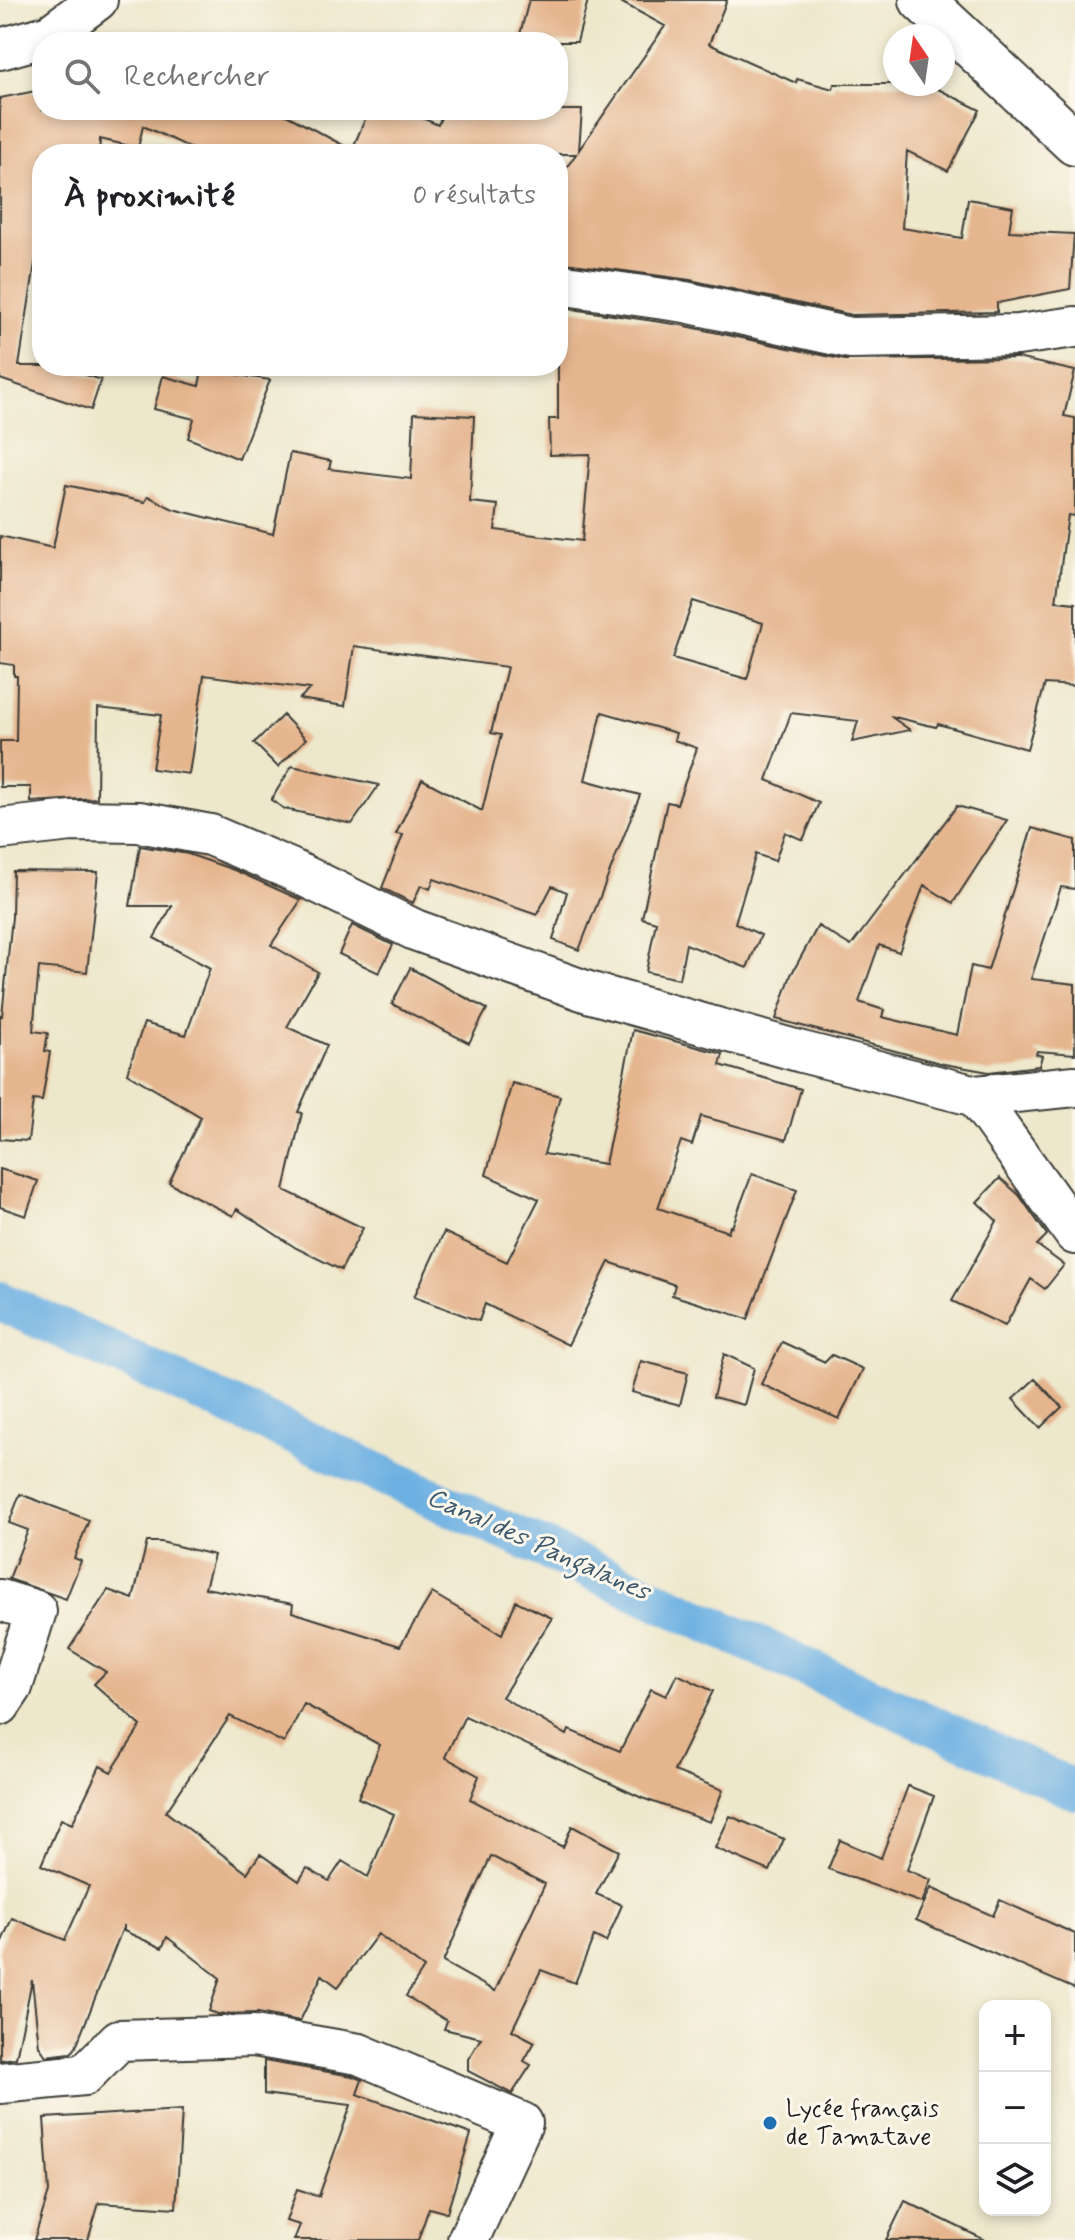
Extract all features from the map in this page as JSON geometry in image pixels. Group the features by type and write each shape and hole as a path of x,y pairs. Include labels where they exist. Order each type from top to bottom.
{"street":[{"path":"54,32 97,0"},
{"path":"922,0 1075,143"},
{"path":"0,49 32,40"},
{"path":"568,285 685,302 850,338 1018,335 1075,327"},
{"path":"0,829 72,821 126,822 210,835 290,869 415,930 588,992 802,1052 976,1096 1075,1086"},
{"path":"976,1096 1075,1234"},
{"path":"0,1600 36,1611 12,1687 0,1705"},
{"path":"0,2083 84,2075 119,2040 148,2037 254,2036 359,2054 522,2123 468,2240"}],"building":[{"path":"529,0 588,0 577,42 568,42 568,32 521,32"},
{"path":"617,0 727,0 709,44 796,83 797,79 833,89 834,84 883,84 883,96 952,96 980,110 948,171 907,151 902,228 962,238 968,199 1013,207 1009,231 1074,234 1070,289 997,303 997,312 852,315 690,280 568,263 568,166 576,154 568,154 568,144 355,144 365,120 427,120 438,125 440,120 568,120 568,110 582,110 579,150 665,26"},
{"path":"32,92 32,120 296,120 341,144 182,144 143,126 139,144 100,139 100,144 32,144 32,283 19,366 32,366 32,376 89,376 101,380 91,410 0,379 0,98"},
{"path":"568,308 681,325 845,360 1017,358 1075,371 1064,416 1075,418 1075,516 1068,515 1056,601 1075,603 1075,686 1045,684 1027,749 938,724 936,727 890,716 910,730 852,742 858,721 791,713 767,780 819,803 803,840 785,832 775,861 756,854 735,923 761,935 747,968 686,944 679,979 646,972 656,922 642,918 667,802 677,804 697,748 674,740 676,733 602,712 585,780 640,795 579,950 553,940 567,892 552,886 537,915 434,879 430,889 421,885 413,903 382,888 403,835 396,834 422,779 482,811 501,735 491,733 507,667 354,646 345,706 299,699 310,689 204,675 189,774 152,769 161,715 98,708 97,798 31,802 31,787 0,787 0,741 16,741 17,676 14,676 14,665 0,663 0,536 53,548 66,485 145,502 148,496 173,509 273,534 290,453 331,461 329,469 411,479 414,413 474,416 470,502 498,505 495,530 582,541 590,454 550,455 549,419 558,419 558,376 568,376","holes":["693,601 763,623 747,679 673,658"]},
{"path":"163,376 199,386 201,376 245,376 270,380 239,459 188,438 194,419 154,409"},
{"path":"283,715 306,739 278,767 254,743"},
{"path":"292,766 379,785 352,824 285,809 271,800"},
{"path":"957,806 1007,820 953,903 924,885 899,952 879,945 859,1002 884,1010 882,1017 957,1035 971,966 988,970 1032,828 1075,840 1075,889 1061,887 1031,979 1075,984 1075,1054 1037,1051 1036,1054 1042,1056 1039,1066 989,1072 944,1064 776,1019 791,975 818,926 851,946"},
{"path":"140,846 188,854 234,870 301,900 271,945 318,972 287,1027 327,1045 298,1112 302,1113 284,1190 363,1228 341,1270 296,1248 237,1209 233,1216 169,1183 201,1117 127,1073 144,1023 186,1035 210,968 154,938 172,906 130,906"},
{"path":"13,871 98,872 87,972 39,967 33,1031 48,1033 45,1051 50,1052 42,1101 33,1100 28,1141 0,1139 0,1015 12,917"},
{"path":"352,925 393,945 379,973 339,954"},
{"path":"410,968 487,1009 469,1043 392,1004"},
{"path":"633,1030 723,1054 720,1065 801,1089 786,1140 701,1116 692,1145 681,1141 658,1208 728,1232 752,1174 797,1190 748,1319 672,1295 675,1285 609,1262 568,1345 485,1304 479,1321 414,1297 444,1232 507,1262 539,1199 486,1175 512,1083 560,1096 544,1154 605,1164"},
{"path":"0,1169 38,1181 26,1216 0,1207"},
{"path":"1000,1178 1019,1195 1047,1235 1037,1245 1064,1265 1045,1289 1031,1279 1005,1326 952,1301 997,1221 977,1202"},
{"path":"782,1342 825,1362 832,1355 863,1369 839,1419 761,1384"},
{"path":"724,1354 754,1368 744,1405 713,1397"},
{"path":"641,1361 688,1373 680,1405 632,1392"},
{"path":"1035,1379 1062,1407 1040,1428 1013,1399"},
{"path":"20,1494 89,1520 74,1558 81,1561 66,1599 9,1579 28,1530 9,1523"},
{"path":"147,1542 161,1542 214,1555 205,1588 293,1604 292,1612 400,1646 432,1593 502,1634 516,1601 552,1618 502,1697 567,1735 569,1730 620,1751 651,1689 666,1696 677,1674 713,1691 674,1771 723,1790 710,1822 642,1798 465,1716 445,1757 479,1776 470,1799 563,1847 572,1826 619,1851 596,1894 622,1905 606,1942 594,1936 575,1983 541,1970 512,2030 535,2042 524,2061 531,2065 512,2094 468,2071 468,2059 481,2038 444,2029 447,2021 406,1996 424,1968 378,1934 338,1987 322,1975 300,2021 258,2013 218,2014 209,2011 220,1978 167,1937 162,1948 124,1931 124,1925 75,2049 71,2053 46,2056 39,2046 32,1980 16,2058 0,2060 0,1946 12,1918 65,1940 89,1886 41,1865 61,1819 72,1824 100,1766 111,1772 141,1726 94,1684 106,1672 69,1649 108,1590 133,1599","holes":["304,1704 380,1745 358,1798 394,1814 368,1877 342,1861 329,1881 307,1868 299,1881 260,1854 247,1873 166,1812 230,1716 284,1743","491,1856 545,1884 495,1991 443,1962"]},
{"path":"908,1786 934,1796 907,1870 931,1880 922,1903 828,1869 840,1840 881,1858"},
{"path":"730,1816 784,1839 770,1871 715,1848"},
{"path":"931,1888 993,1916 1000,1900 1075,1934 1075,1989 916,1920"},
{"path":"264,2061 352,2076 362,2080 357,2094 471,2134 447,2213 429,2208 418,2240 294,2240 300,2225 286,2221 297,2189 319,2196 351,2105 264,2094"},
{"path":"182,2110 176,2208 99,2203 88,2240 34,2240 49,2192 44,2118"},
{"path":"905,2201 985,2240 886,2240"}],"waterway":[{"name":"Canal des Pangalanes","path":"0,1301 1075,1790"}],"place":[{"name":"Lycée français de Tamatave","path":"770,2123"}]}
